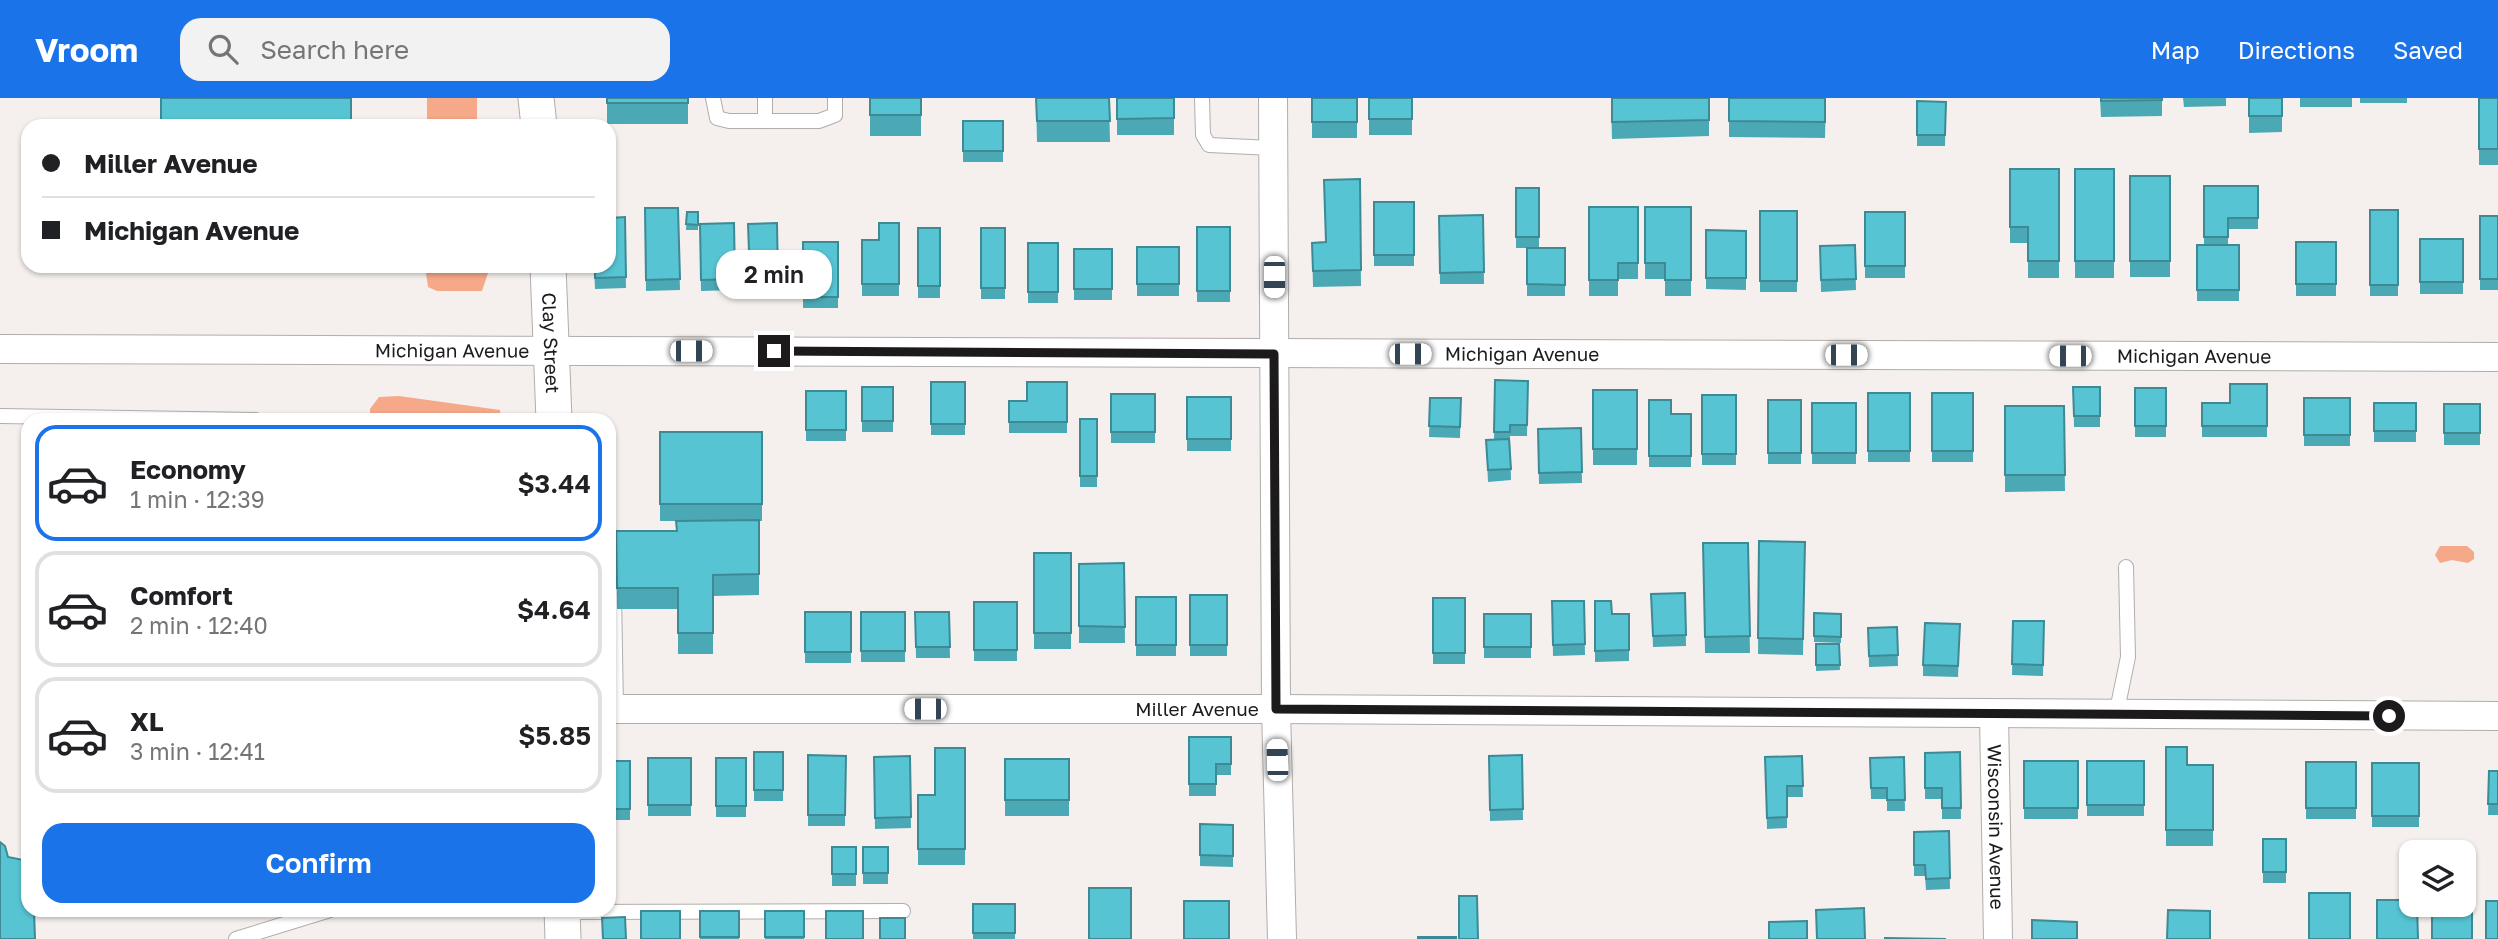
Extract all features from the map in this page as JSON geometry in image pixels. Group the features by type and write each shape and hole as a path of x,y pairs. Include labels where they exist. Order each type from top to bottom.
{"street":[{"path":"536,98 538,119"},
{"path":"1273,98 1276,709 1282,939"},
{"name":"Clay Street","path":"548,273 554,413"},
{"name":"Michigan Avenue","path":"0,349 2498,357"},
{"name":"Miller Avenue","path":"616,709 1276,709 2498,716"},
{"name":"Wisconsin Avenue","path":"1994,715 1998,939"}],"lane":[{"path":"713,98 717,118 729,121 819,121 835,115 835,98"},
{"path":"765,98 765,121"},
{"path":"1202,98 1203,135 1209,145 1273,149"},
{"path":"0,416 21,416"},
{"path":"2116,715 2128,657 2126,567"},
{"path":"562,920 903,911"},
{"path":"236,939 307,917"}],"shaded area":[{"path":"427,98 477,98 477,119 427,119"},
{"path":"426,273 488,273 482,291 437,291 428,287"},
{"path":"399,396 500,410 500,413 370,413 379,397"},
{"path":"2440,546 2467,546 2474,552 2474,559 2468,563 2452,560 2440,563 2435,555"}],"building":[{"path":"161,98 351,98 351,119 161,119"},
{"path":"607,98 688,98 688,103 607,103"},
{"path":"870,98 921,98 921,115 870,115"},
{"path":"1036,98 1109,98 1110,121 1037,121"},
{"path":"1117,98 1174,98 1174,118 1117,119"},
{"path":"1312,98 1357,98 1357,122 1312,122"},
{"path":"1369,98 1412,98 1412,119 1369,119"},
{"path":"1612,98 1709,98 1709,120 1612,122"},
{"path":"1729,98 1825,98 1825,122 1729,121"},
{"path":"2101,98 2162,98 2162,100 2101,101"},
{"path":"2249,98 2282,98 2282,116 2249,116"},
{"path":"2479,98 2498,98 2498,149 2479,149"},
{"path":"1917,101 1946,102 1945,135 1917,135"},
{"path":"963,121 1003,121 1003,151 963,151"},
{"path":"2010,169 2059,169 2059,261 2028,261 2028,227 2010,227"},
{"path":"2075,169 2114,169 2114,261 2075,261"},
{"path":"2130,176 2170,176 2170,261 2130,261"},
{"path":"1360,179 1361,270 1313,271 1312,243 1326,242 1324,180"},
{"path":"2204,186 2258,186 2258,218 2228,218 2228,237 2204,237"},
{"path":"1516,188 1539,188 1539,237 1516,237"},
{"path":"1374,202 1414,202 1414,255 1374,255"},
{"path":"1589,207 1638,207 1638,263 1618,263 1618,280 1589,280"},
{"path":"1645,207 1691,207 1691,280 1665,280 1665,263 1645,263"},
{"path":"645,208 678,208 680,279 646,280"},
{"path":"2370,210 2398,210 2398,285 2370,285"},
{"path":"1760,211 1797,211 1797,281 1760,281"},
{"path":"687,212 698,212 698,225 686,224"},
{"path":"1865,212 1905,212 1905,266 1865,266"},
{"path":"1483,215 1484,272 1440,273 1439,216"},
{"path":"2480,216 2498,216 2498,279 2480,279"},
{"path":"625,217 626,277 595,278 595,273 616,273 616,218"},
{"path":"734,223 735,279 701,280 700,224"},
{"path":"777,223 778,279 750,280 748,224"},
{"path":"879,223 899,223 899,284 862,284 862,240 879,240"},
{"path":"1197,227 1230,227 1230,291 1197,291"},
{"path":"918,228 940,228 940,286 918,286"},
{"path":"981,228 1005,228 1005,288 981,288"},
{"path":"1706,230 1746,231 1746,278 1706,278"},
{"path":"2420,239 2463,239 2463,282 2420,282"},
{"path":"803,242 838,242 838,297 803,297"},
{"path":"2296,242 2336,242 2336,284 2296,284"},
{"path":"1028,243 1058,243 1058,292 1028,292"},
{"path":"1855,245 1856,279 1821,280 1820,246"},
{"path":"2197,245 2239,245 2239,290 2197,290"},
{"path":"1137,247 1179,247 1179,284 1137,284"},
{"path":"1527,248 1565,248 1565,285 1527,284"},
{"path":"1074,249 1112,249 1112,289 1074,289"},
{"path":"1495,380 1528,381 1527,425 1510,425 1510,432 1494,432"},
{"path":"931,382 965,382 965,424 931,424"},
{"path":"1027,382 1067,382 1067,422 1009,422 1009,401 1027,401"},
{"path":"2230,384 2267,384 2267,426 2202,426 2202,403 2230,403"},
{"path":"862,387 893,387 893,421 862,421"},
{"path":"2073,387 2100,387 2100,416 2074,416"},
{"path":"2135,388 2166,388 2166,426 2135,426"},
{"path":"1593,390 1637,390 1637,449 1593,449"},
{"path":"806,391 846,391 846,430 806,430"},
{"path":"1868,393 1910,393 1910,451 1868,451"},
{"path":"1932,393 1973,393 1973,451 1932,451"},
{"path":"1111,394 1155,394 1155,432 1111,432"},
{"path":"1702,395 1736,395 1736,454 1702,454"},
{"path":"1187,397 1231,397 1231,439 1187,439"},
{"path":"1430,398 1461,398 1460,427 1429,426"},
{"path":"2304,398 2350,398 2350,435 2304,435"},
{"path":"1649,400 1671,400 1671,414 1691,414 1691,456 1649,456"},
{"path":"1768,400 1801,400 1801,453 1768,453"},
{"path":"1812,403 1856,403 1856,453 1812,453"},
{"path":"2374,403 2416,403 2416,431 2374,431"},
{"path":"2444,404 2480,404 2480,433 2444,433"},
{"path":"2005,406 2064,406 2065,475 2005,475"},
{"path":"1080,419 1097,419 1097,476 1080,476"},
{"path":"1581,428 1582,472 1539,473 1538,429"},
{"path":"660,432 762,432 762,504 660,504"},
{"path":"1509,439 1511,469 1488,470 1486,440"},
{"path":"759,520 759,574 713,575 713,633 678,633 678,588 617,588 616,531 677,531 676,521"},
{"path":"1759,541 1805,542 1803,639 1758,638"},
{"path":"1703,543 1748,543 1750,636 1705,637"},
{"path":"1034,553 1071,553 1071,633 1034,633"},
{"path":"1124,563 1125,627 1079,626 1079,564"},
{"path":"1685,593 1686,635 1653,636 1651,594"},
{"path":"1190,595 1227,595 1227,645 1190,645"},
{"path":"1136,597 1176,597 1176,645 1136,645"},
{"path":"1433,598 1465,598 1465,653 1433,653"},
{"path":"1552,601 1584,601 1585,644 1553,645"},
{"path":"1595,601 1611,601 1612,614 1629,614 1629,650 1595,651"},
{"path":"974,602 1017,602 1017,650 974,650"},
{"path":"805,612 851,612 851,652 805,652"},
{"path":"861,612 905,612 905,651 861,651"},
{"path":"915,612 949,612 950,647 916,647"},
{"path":"1814,613 1841,614 1841,637 1814,636"},
{"path":"1484,614 1531,614 1531,647 1484,647"},
{"path":"2013,621 2044,621 2043,665 2012,664"},
{"path":"1925,623 1960,624 1958,666 1923,665"},
{"path":"1897,627 1898,655 1869,656 1868,628"},
{"path":"1816,644 1839,644 1840,665 1816,665"},
{"path":"1189,737 1231,737 1231,764 1216,764 1216,784 1189,784"},
{"path":"2166,747 2187,747 2187,765 2213,765 2213,830 2166,830"},
{"path":"935,748 965,748 965,849 918,849 918,795 935,795"},
{"path":"754,752 783,752 783,790 754,790"},
{"path":"1960,752 1961,808 1942,808 1942,788 1925,788 1925,753"},
{"path":"808,755 846,756 845,815 808,815"},
{"path":"1522,755 1523,809 1490,810 1489,756"},
{"path":"910,756 911,817 875,818 874,757"},
{"path":"1802,756 1803,786 1787,786 1787,817 1767,818 1765,757"},
{"path":"1904,757 1905,800 1887,800 1887,788 1871,788 1870,758"},
{"path":"648,758 691,758 691,805 648,805"},
{"path":"716,758 746,758 746,806 716,806"},
{"path":"1005,759 1069,759 1069,800 1005,800"},
{"path":"616,761 630,761 630,809 616,809"},
{"path":"2024,761 2078,761 2078,808 2024,808"},
{"path":"2087,761 2144,761 2144,805 2087,805"},
{"path":"2306,762 2356,762 2356,808 2306,808"},
{"path":"2372,763 2419,763 2419,816 2372,816"},
{"path":"2489,771 2498,771 2498,804 2488,804"},
{"path":"1200,824 1233,825 1233,856 1200,855"},
{"path":"1949,831 1950,878 1926,879 1925,865 1914,865 1914,832"},
{"path":"2263,839 2286,839 2286,872 2263,872"},
{"path":"0,842 5,846 8,857 21,860 21,917 34,917 35,939 0,939"},
{"path":"832,847 856,847 856,874 832,874"},
{"path":"863,847 888,847 888,873 863,873"},
{"path":"1089,888 1131,888 1131,939 1089,939"},
{"path":"2309,893 2350,893 2350,939 2309,939"},
{"path":"1459,896 1477,896 1478,939 1459,939"},
{"path":"2377,900 2399,900 2399,917 2417,917 2418,939 2377,939"},
{"path":"1184,901 1229,901 1229,939 1184,939"},
{"path":"2486,901 2498,901 2498,939 2486,939"},
{"path":"973,904 1015,904 1015,933 973,933"},
{"path":"1864,908 1865,939 1817,939 1816,910"},
{"path":"2168,910 2210,911 2210,939 2167,939"},
{"path":"641,911 680,911 680,939 641,939"},
{"path":"700,911 739,911 739,937 700,937"},
{"path":"765,911 804,911 804,937 765,937"},
{"path":"826,911 863,911 863,939 826,939"},
{"path":"625,917 626,939 603,939 602,918"},
{"path":"2432,917 2472,917 2472,939 2432,939"},
{"path":"880,918 905,918 905,939 880,939"},
{"path":"2032,920 2077,922 2077,939 2032,939"},
{"path":"1807,921 1807,939 1769,939 1769,922"},
{"path":"1456,937 1456,939 1418,939"}],"route":[{"path":"774,351 1274,354 1276,709 2389,716"}]}
